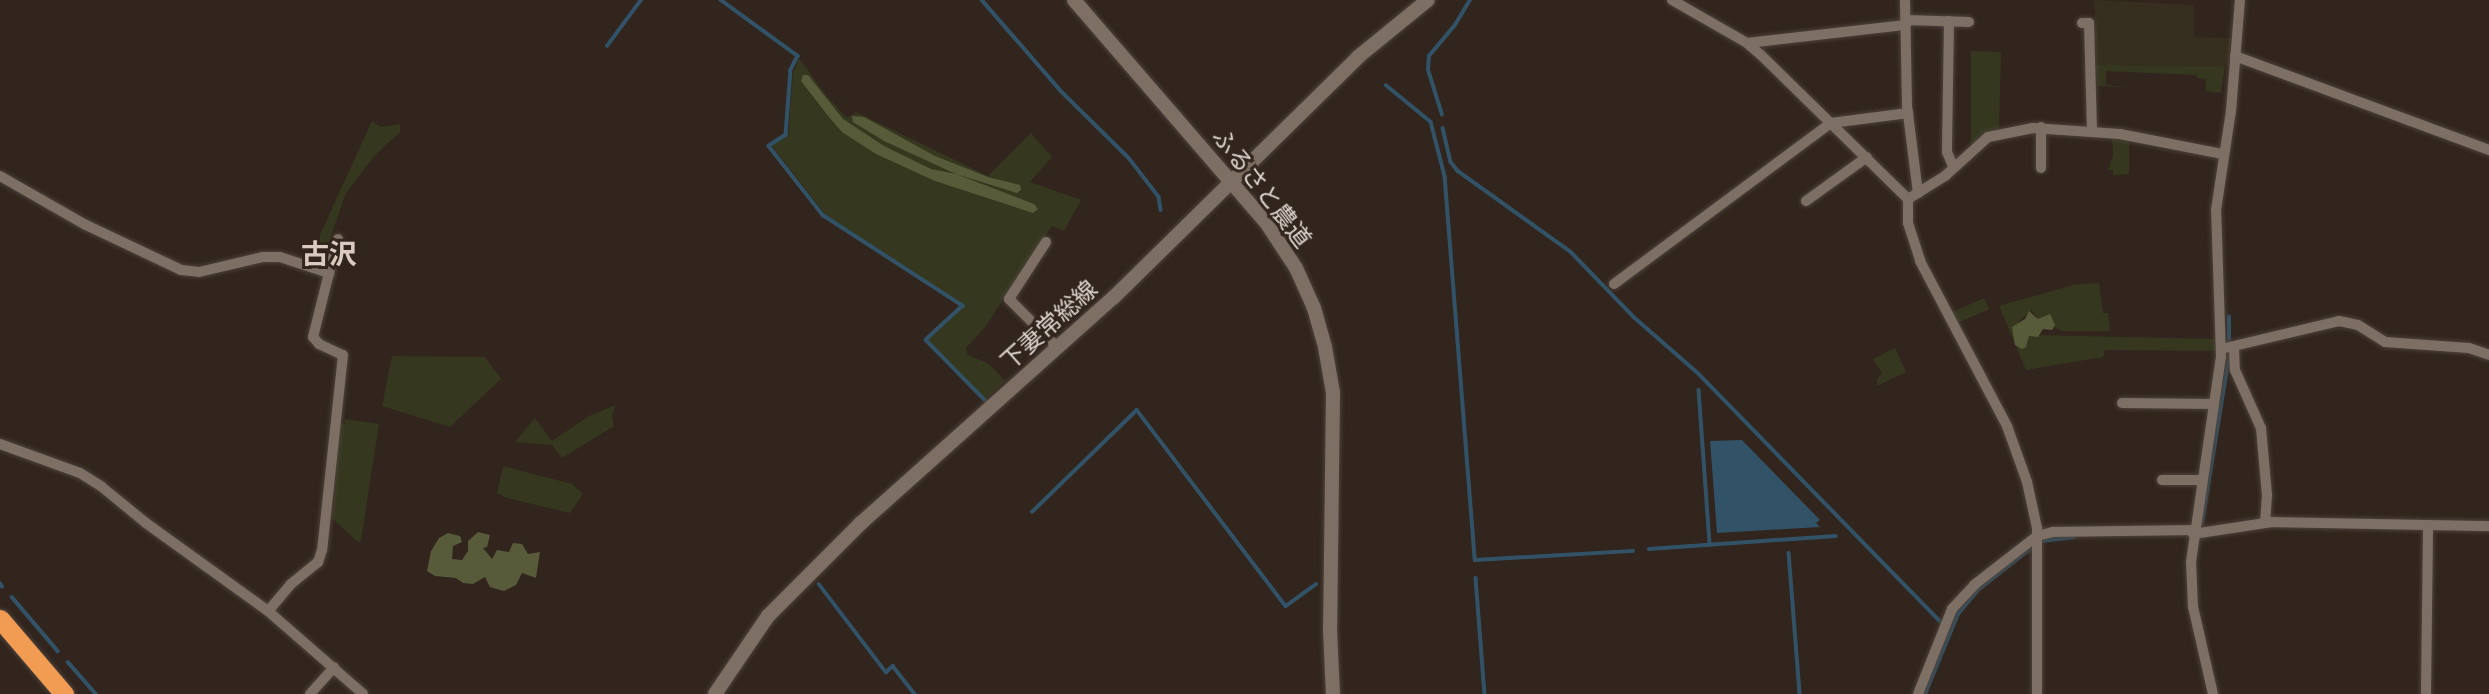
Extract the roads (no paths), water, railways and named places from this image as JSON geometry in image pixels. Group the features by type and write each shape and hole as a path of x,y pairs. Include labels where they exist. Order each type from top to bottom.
{"highway":[{"path":"0,619 64,694"}],"main road":[{"name":"ふるさと農道","path":"1074,0 1269,227 1296,268 1314,308 1329,365 1333,410 1329,629 1333,694"},
{"name":"下妻常総線","path":"715,694 752,636 776,608 861,523 1058,348 1358,57 1428,0"}],"street":[{"path":"1672,0 1747,43 1867,157 1913,196"},
{"path":"1905,0 1913,196 1908,223 1920,261 2007,426 2021,460 2034,509 2037,536 2037,694"},
{"path":"2240,0 2215,226 2228,348 2261,428 2267,495 2265,523"},
{"path":"1949,21 1947,152 1953,166"},
{"path":"1747,43 1906,22 1969,22"},
{"path":"2082,23 2089,23 2092,131"},
{"path":"2235,56 2489,150"},
{"path":"1614,284 1831,122 1908,113"},
{"path":"1913,196 1945,176 1988,137 2040,127 2092,131 2224,154"},
{"path":"2040,127 2041,168"},
{"path":"1806,201 1867,157"},
{"path":"0,176 86,225 181,270 199,272 263,257 279,257 328,273"},
{"path":"268,611 291,584 318,562 322,550 343,355 320,344 313,337 338,239"},
{"path":"1046,242 1009,299 1058,348"},
{"path":"2228,348 2339,321 2358,325 2385,342 2469,348 2489,355"},
{"path":"2213,694 2192,599 2193,532 2214,404 2228,348"},
{"path":"2122,403 2214,404"},
{"path":"0,444 80,473 102,487 170,541 268,611 363,694"},
{"path":"2162,480 2202,480"},
{"path":"1918,694 1952,609 1974,584 2037,536 2053,532 2193,532 2265,523 2489,526"},
{"path":"2426,694 2428,527"},
{"path":"310,694 334,667"}],"water":[{"path":"1742,440 1820,520 1816,523 1820,527 1717,533 1710,441"}],"waterway":[{"path":"607,46 641,0"},
{"path":"721,0 798,56 791,70 786,135 769,146 823,215 963,306 926,340 985,400"},
{"path":"982,0 1062,92 1129,158 1159,197 1161,210"},
{"path":"1442,115 1428,70 1429,56 1455,25 1470,0"},
{"path":"1386,85 1431,122 1445,176 1475,560 1633,551"},
{"path":"1443,128 1451,162 1458,171 1571,252 1634,317 1698,373 1940,621"},
{"path":"2202,523 2229,356 2229,317"},
{"path":"1699,390 1710,545"},
{"path":"1032,512 1137,410 1286,606 1316,584"},
{"path":"1649,549 1836,536"},
{"path":"2042,541 2074,537"},
{"path":"1925,694 1958,614 1978,590 2031,548"},
{"path":"1789,553 1800,694"},
{"path":"1476,578 1485,694"},
{"path":"819,584 886,672 893,666 915,694"},
{"path":"12,597 58,651"},
{"path":"68,662 96,694"}],"district":[{"name":"古沢","path":"329,255"}]}
